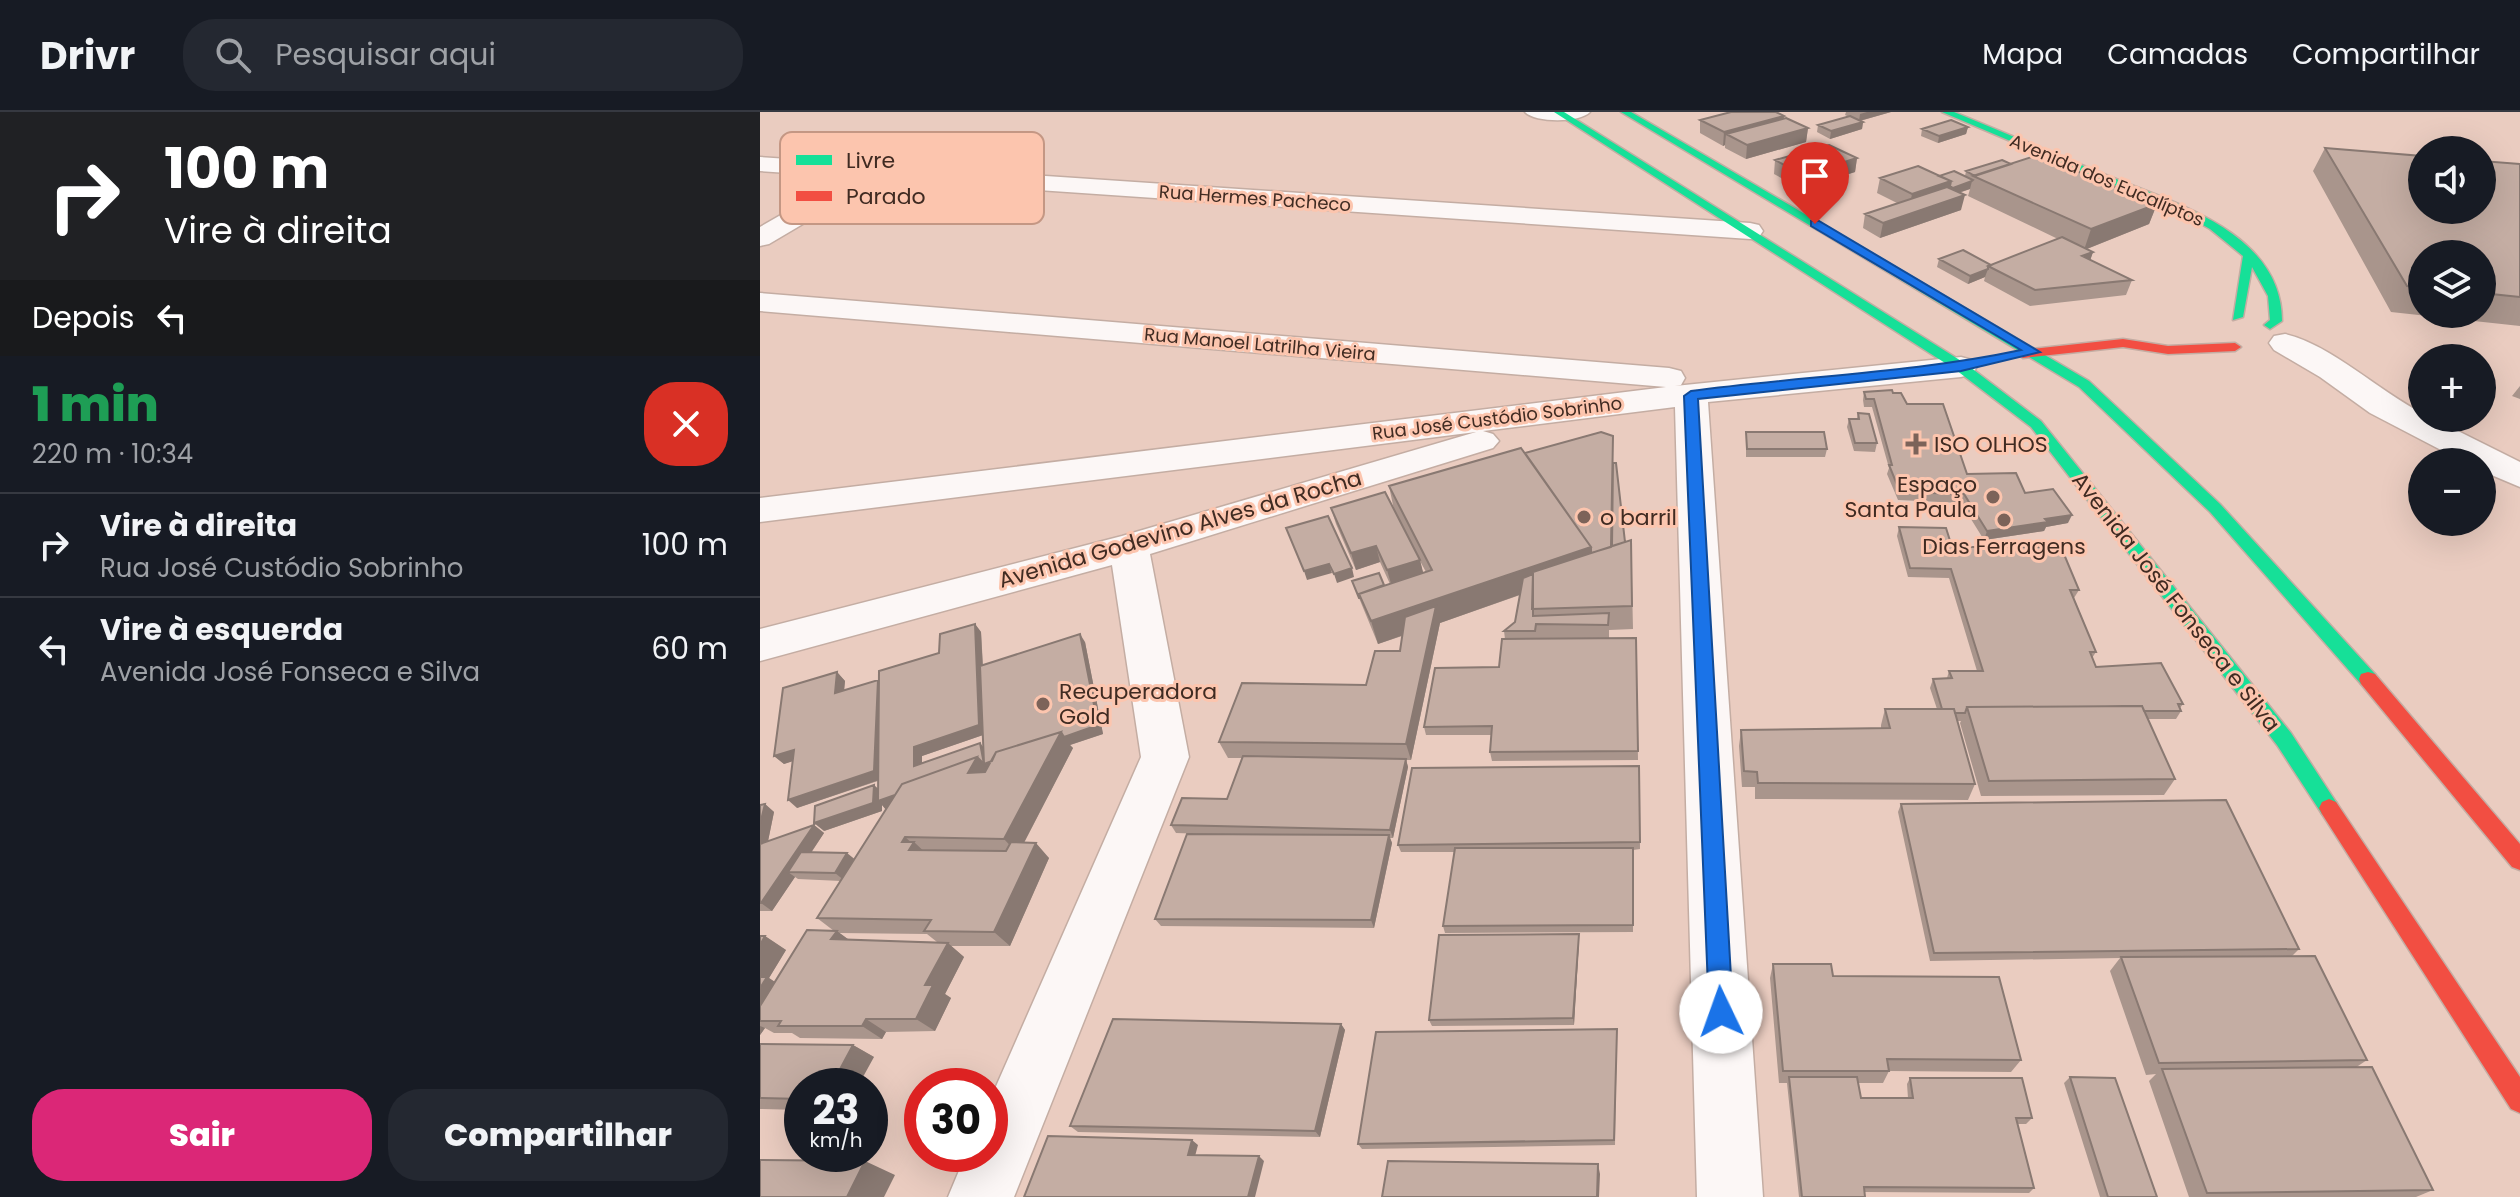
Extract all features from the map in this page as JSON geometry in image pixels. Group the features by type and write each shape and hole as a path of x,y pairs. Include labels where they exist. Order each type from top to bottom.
{"main road":[{"name":"Avenida José Fonseca e Silva","path":"1566,112 1750,231 1984,362 2284,739 2520,1100"},
{"path":"1625,112 2084,384 2215,508 2340,645 2520,860"},
{"name":"Avenida dos Eucalíptos","path":"1946,112 2186,212 2226,234 2249,254 2267,281 2279,313 2264,345"},
{"path":"2237,317 2249,254"},
{"path":"2237,317 2215,326 2218,336 2264,345"},
{"path":"2237,317 2264,345"},
{"path":"2123,343 2167,330"},
{"name":"Rua José Custódio Sobrinho","path":"1984,362 2033,352 2123,343 2168,350 2264,345"}],"street":[{"path":"1536,112 1566,112"},
{"name":"Rua Hermes Pacheco","path":"760,164 780,165"},
{"name":"Rua Hermes Pacheco","path":"1044,183 1750,231"},
{"path":"760,238 784,224"},
{"name":"Rua Manoel Latrilha Vieira","path":"760,302 1759,386"},
{"path":"2264,345 2348,397 2382,406 2520,476"},
{"name":"Rua José Custódio Sobrinho","path":"760,510 1599,405 1984,362"},
{"path":"1691,396 1730,1197"},
{"name":"Avenida Godevino Alves da Rocha","path":"760,645 1129,547 1599,405"},
{"path":"981,1197 1165,757 1129,547"}],"building":[{"path":"1731,112 1776,112 1784,116 1724,132 1700,120"},
{"path":"1850,116 1863,122 1831,131 1818,125"},
{"path":"1786,118 1808,128 1747,145 1726,134"},
{"path":"1951,120 1968,127 1939,136 1922,129"},
{"path":"1829,145 1857,158 1803,175 1775,160"},
{"path":"2325,148 2408,155 2408,224 2496,224 2496,162 2520,164 2520,297 2496,294 2496,240 2408,240 2407,286"},
{"path":"2038,155 2157,204 2091,229 1973,176"},
{"path":"2002,160 2011,164 1975,176 1966,171"},
{"path":"1918,166 1951,181 1912,194 1880,178"},
{"path":"1954,171 1973,180 1953,188 1951,181 1939,176"},
{"path":"1947,187 1965,195 1883,223 1865,214"},
{"path":"2062,237 2093,252 2082,256 2132,280 2035,290 1988,266"},
{"path":"1963,250 1991,265 1970,276 1939,259"},
{"path":"1892,390 1893,393 1901,393 1907,404 1943,404 1967,474 2016,473 2025,493 2053,489 2072,515 2045,519 2048,522 1987,531 1964,494 1900,492 1889,465 1892,465 1874,399 1866,399 1864,392"},
{"path":"1858,413 1869,414 1877,443 1855,443 1849,419 1859,419"},
{"name":"o barril","path":"1601,432 1613,436 1611,547 1591,553 1591,547 1525,453"},
{"path":"1746,432 1824,432 1827,449 1747,449"},
{"path":"1521,448 1591,547 1371,621 1359,594 1432,570 1389,486"},
{"path":"1613,463 1616,463 1625,542 1612,546"},
{"path":"1385,492 1420,560 1387,570 1376,546 1351,553 1331,508"},
{"path":"1328,516 1352,568 1334,574 1329,564 1304,571 1286,528"},
{"path":"1899,527 1946,528 1952,547 2061,547 2079,590 2070,590 2096,652 2090,652 2096,667 2161,663 2183,704 2178,704 2181,711 2144,711 2142,706 1967,707 1965,713 1942,709 1933,679 1952,678 1949,671 1983,671 1951,569 1910,568"},
{"path":"1631,540 1632,606 1532,609 1533,572"},
{"path":"1379,573 1384,585 1359,594 1359,598 1352,581"},
{"path":"1533,574 1533,616 1609,613 1608,625 1536,624 1535,631 1504,631 1515,622 1523,578"},
{"path":"1436,606 1406,744 1219,742 1242,683 1366,685 1375,651 1400,651 1405,617"},
{"path":"975,624 979,725 914,747 914,766 980,743 984,764 977,757 902,784 895,795 878,801 879,671 939,653 940,634"},
{"name":"Recuperadora Gold","path":"1080,634 1098,725 1064,737 1061,732 996,752 992,761 984,764 980,666"},
{"path":"1636,638 1638,751 1490,752 1492,726 1424,727 1435,668 1499,667 1502,639"},
{"path":"837,672 835,693 878,680 874,771 788,800 794,750 774,756 783,688"},
{"path":"2142,706 2175,779 1989,781 1967,707"},
{"path":"1885,709 1954,709 1975,784 1758,783 1757,772 1744,771 1741,730 1890,728"},
{"path":"1061,732 1004,839 905,837 902,842 914,842 909,850 1006,851 1011,842 1036,843 994,932 924,931 931,920 817,918 902,784 977,757 968,773 985,772 996,752"},
{"path":"1243,756 1406,759 1390,830 1171,825 1182,798 1227,799"},
{"path":"1639,766 1640,842 1398,845 1412,768"},
{"path":"874,785 873,803 814,823 815,806"},
{"path":"2226,800 2299,949 1934,953 1901,804"},
{"path":"765,804 760,824 760,805"},
{"path":"814,825 761,903 760,903 760,844"},
{"path":"1187,834 1389,835 1371,920 1155,919"},
{"path":"1455,848 1633,848 1633,925 1443,926"},
{"path":"801,852 847,853 835,873 788,872"},
{"path":"807,930 837,931 831,939 948,943 925,985 933,985 916,1019 866,1019 862,1026 778,1026 781,1021 760,1021 760,1006"},
{"path":"1579,934 1573,1018 1429,1020 1439,935"},
{"path":"2315,956 2367,1060 2159,1063 2121,957"},
{"path":"1773,964 1831,964 1833,976 1999,977 2021,1060 1887,1059 1889,1071 1783,1071"},
{"path":"1113,1019 1341,1024 1315,1131 1070,1126"},
{"path":"1617,1029 1614,1140 1358,1144 1376,1032"},
{"path":"760,1044 853,1045 841,1068 784,1068 784,1099 760,1098"},
{"path":"2372,1067 2433,1190 2207,1193 2162,1069"},
{"path":"1789,1077 1857,1077 1861,1098 1913,1098 1910,1078 2022,1078 2032,1118 2016,1118 2034,1188 1864,1187 1865,1197 1802,1197"},
{"path":"2070,1077 2115,1078 2157,1197 2108,1197"},
{"path":"1048,1136 1192,1140 1188,1155 1259,1156 1248,1197 1024,1197"},
{"path":"760,1160 784,1160 784,1172 860,1172 847,1197 760,1197"},
{"path":"1388,1161 1598,1164 1597,1197 1382,1197"}],"traffic: fast":[{"path":"1558,112 1961,367 2036,424 2284,739 2329,808"},
{"path":"1625,112 2084,384 2215,508 2368,679"},
{"path":"1946,112 2202,219 2236,243 2262,272 2274,296 2276,308 2276,321 2270,325"},
{"path":"2237,317 2249,254"}],"traffic: jam":[{"path":"2023,354 2123,343 2168,350 2235,347"},
{"path":"2368,679 2520,860"},
{"path":"2329,808 2520,1100"}],"place":[{"name":"ISO OLHOS","path":"1916,444"},
{"name":"Espaço Santa Paula","path":"1993,497"},
{"name":"o barril","path":"1584,517"},
{"name":"Dias Ferragens","path":"2004,520"},
{"name":"Recuperadora Gold","path":"1043,704"}],"route":[{"path":"1721,1012 1691,396 1759,386 1961,367 2033,352 1815,224"}]}
